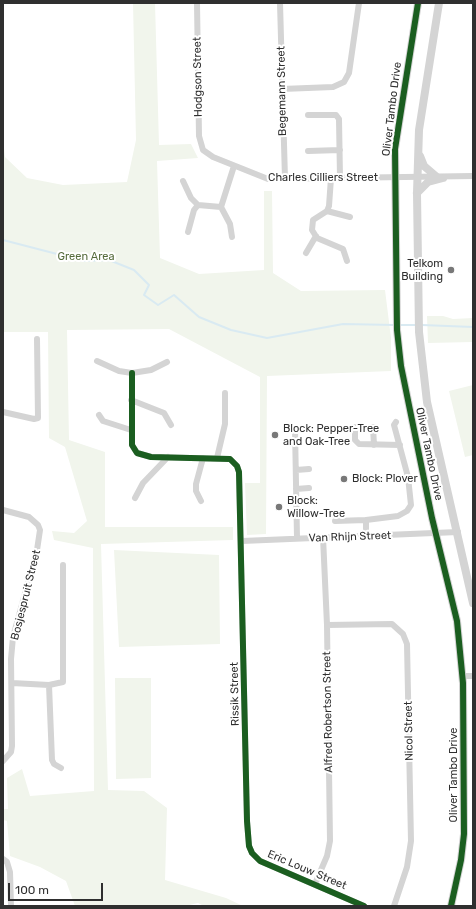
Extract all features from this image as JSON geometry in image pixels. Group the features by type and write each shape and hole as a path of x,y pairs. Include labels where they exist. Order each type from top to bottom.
{"street":[{"name":"Hodgson Street","path":"197,3 198,126 203,150"},
{"name":"Begemann Street","path":"280,3 285,179"},
{"path":"282,89 333,87 344,82 349,73 359,3"},
{"name":"Oliver Tambo Drive","path":"418,3 395,149 397,330 401,366 457,621 462,676 464,834 461,860 450,906"},
{"name":"Oliver Tambo Drive","path":"439,3 419,130 419,332 426,402 458,532 473,603"},
{"path":"308,115 332,114 338,116 340,121 340,178"},
{"path":"419,145 424,166 441,178"},
{"name":"Charles Cilliers Street","path":"203,150 213,157 268,179 395,177 441,178 473,176"},
{"path":"308,151 340,150"},
{"path":"232,237 230,224 221,207 234,166"},
{"path":"331,178 329,206 327,211 313,220 312,230 316,236 343,249 347,261"},
{"path":"418,193 428,182 441,178"},
{"path":"183,181 191,198 198,205 221,207"},
{"path":"188,232 194,210 198,205"},
{"path":"327,211 350,217"},
{"path":"306,253 316,236"},
{"path":"3,412 34,419 38,418 37,338"},
{"path":"97,361 119,371 132,373 151,370 167,362"},
{"path":"132,373 132,445 137,453 143,456 218,458 225,424 225,393"},
{"path":"131,400 164,412 171,425"},
{"path":"99,415 103,421 131,430"},
{"path":"335,521 366,520 398,516 408,511 410,505 408,477 394,425 396,422"},
{"path":"355,427 356,443 400,445"},
{"path":"373,427 374,445"},
{"path":"295,429 297,538"},
{"path":"135,498 143,483 168,457"},
{"path":"201,501 196,491 196,484 203,458"},
{"name":"Rissik Street","path":"218,458 234,462 239,472 242,541 246,782 249,846"},
{"path":"296,470 309,469"},
{"path":"296,489 309,488"},
{"name":"Bosjespruit Street","path":"3,510 29,517 38,525 40,530 37,550 14,637 12,682 13,733 10,752 3,760"},
{"path":"366,520 366,536"},
{"name":"Van Rhijn Street","path":"242,541 458,532"},
{"name":"Alfred Robertson Street","path":"315,884 327,856 330,841 327,624 323,537"},
{"path":"12,682 49,685 63,682 63,565"},
{"name":"Nicol Street","path":"327,624 392,624 403,634 407,644 411,842 407,867 394,906"},
{"path":"462,676 473,676"},
{"path":"49,685 52,760 54,764 61,768"},
{"name":"Eric Louw Street","path":"249,846 252,853 260,861 364,906"},
{"path":"5,861 10,872 11,906"}],"green space":[{"name":"Green Area","path":"133,3 155,3 159,145 191,144 198,158 157,161 160,258 199,274 264,270 264,191 272,191 273,273 301,291 385,290 391,338 391,371 267,376 266,534 247,535 245,483 260,483 260,377 169,329 67,330 69,440 105,452 105,527 233,527 233,540 101,544 108,790 144,791 167,808 165,880 226,898 243,906 204,906 198,903 185,906 75,906 66,881 40,867 10,856 7,821 3,820 3,809 8,809 7,778 22,769 30,796 94,791 93,548 54,540 52,531 74,533 87,521 65,447 49,438 48,332 3,332 3,139 5,157 27,178 63,185 127,182 136,140"},
{"path":"427,316 443,316 453,319 473,318 473,342 428,343"},
{"path":"473,385 473,455 465,457 449,391"},
{"path":"114,550 219,555 220,644 119,647"},
{"path":"115,678 151,678 151,778 116,779"}],"waterway":[{"path":"3,240 84,261 109,260 134,270 149,285 144,295 158,305 174,295 199,317 231,330 267,338 343,324 395,325"},
{"path":"400,325 417,325"},
{"path":"422,325 473,327"}],"cycle path":[{"path":"418,3 395,149 397,330 401,366 432,518 457,621 463,683 464,834 461,860 451,906"},
{"path":"132,373 132,445 137,453 151,457 230,459 237,466 239,472 247,821 249,846 252,853 260,861 364,906"}],"place":[{"name":"Telkom Building","path":"451,270"},
{"name":"Block: Pepper-Tree and Oak-Tree","path":"275,435"},
{"name":"Block: Plover","path":"344,479"},
{"name":"Block: Willow-Tree","path":"279,507"}]}
